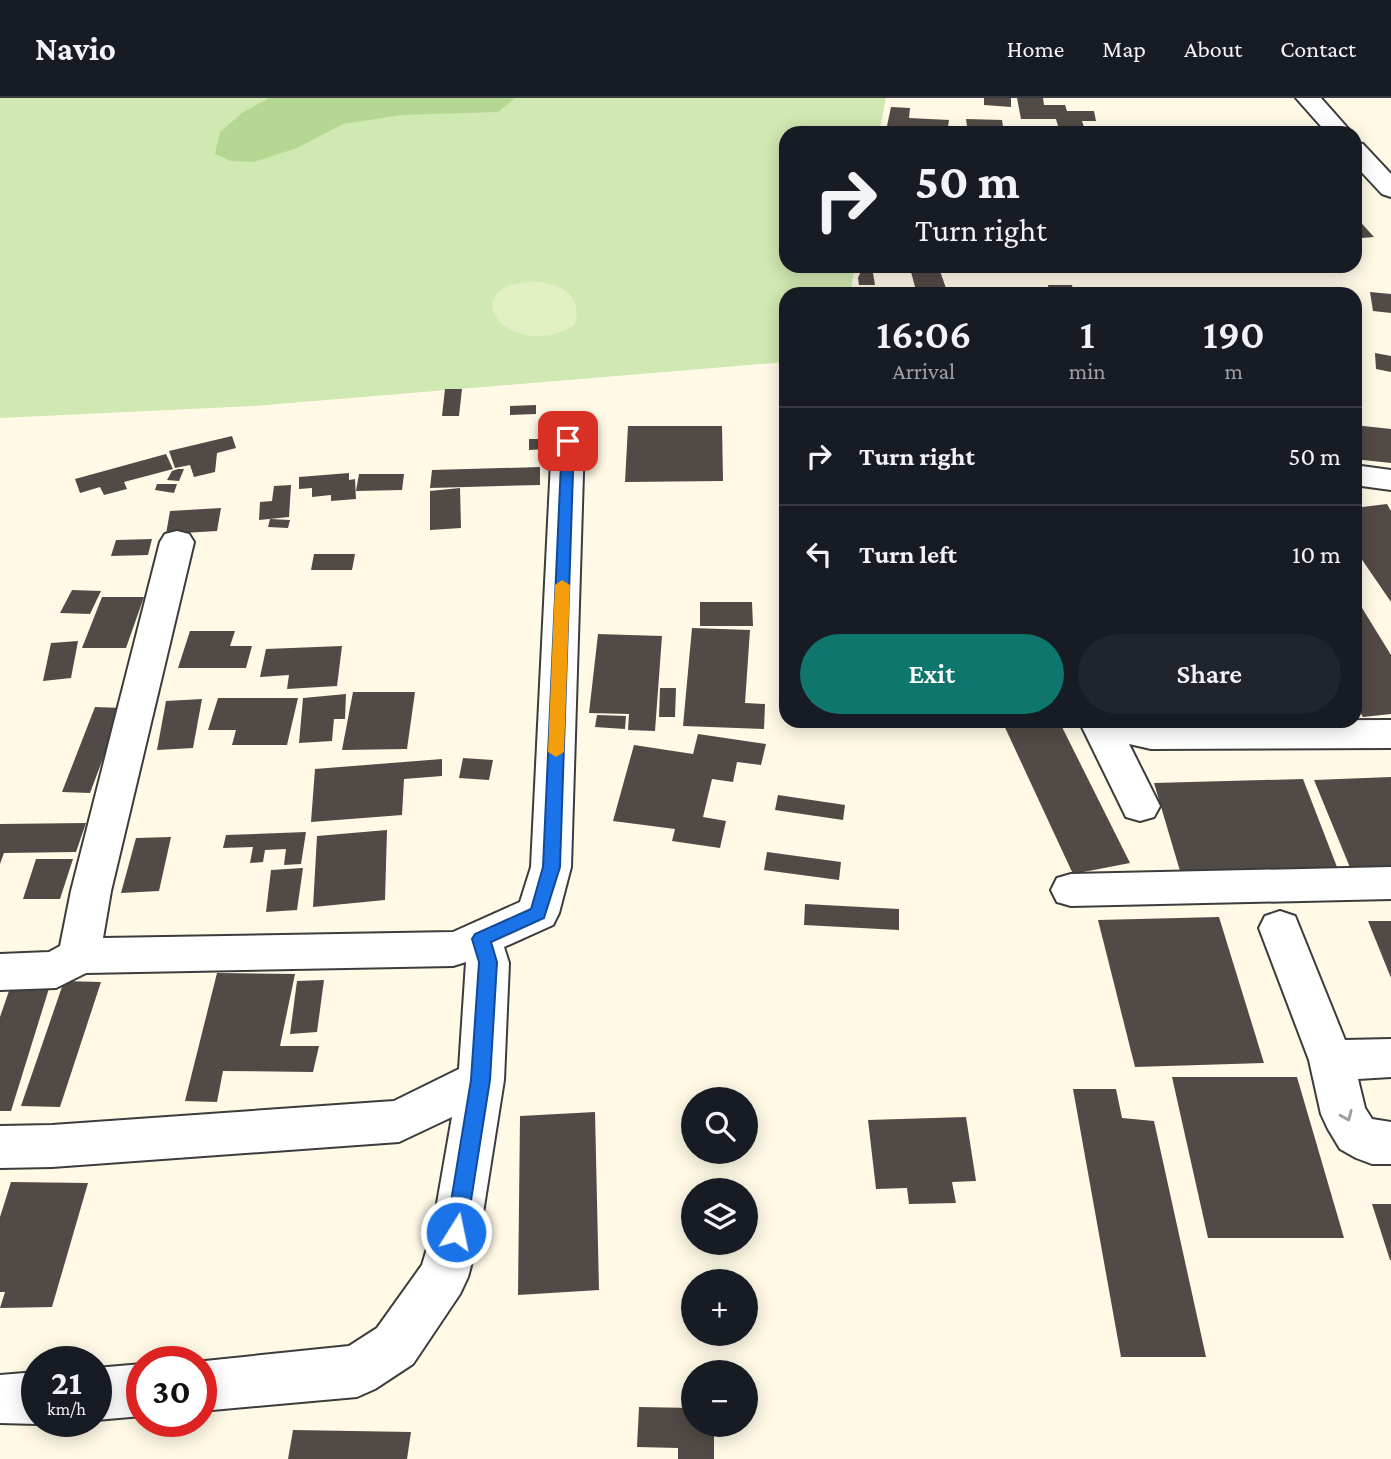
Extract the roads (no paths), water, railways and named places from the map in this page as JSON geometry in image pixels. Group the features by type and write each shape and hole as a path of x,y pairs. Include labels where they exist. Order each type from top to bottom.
{"street":[{"path":"1308,98 1334,126"},
{"path":"1362,158 1389,187"},
{"path":"1362,183 1389,187"},
{"path":"0,972 56,970 79,956 453,949 538,913 551,867 568,441"},
{"path":"1362,476 1391,480"},
{"path":"79,956 91,891 177,542"},
{"path":"1101,728 1140,806"},
{"path":"1121,728 1151,735 1327,728 1391,734"},
{"path":"1070,890 1391,883"},
{"path":"1280,928 1332,1060 1344,1114 1356,1134 1372,1143 1391,1143"},
{"path":"217,1384 357,1371 396,1346 443,1277 456,1232 481,1080 488,962 481,939"},
{"path":"1332,1060 1391,1058"},
{"path":"0,1147 66,1145 399,1121 481,1080"}]}
